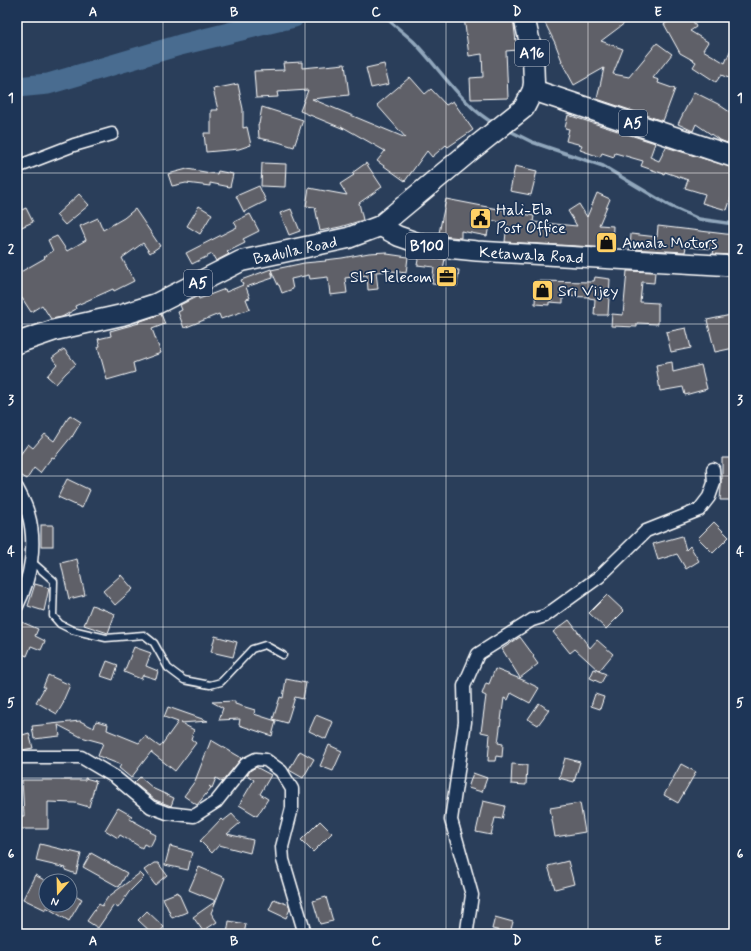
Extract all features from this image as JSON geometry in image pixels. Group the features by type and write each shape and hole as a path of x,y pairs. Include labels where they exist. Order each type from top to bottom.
{"highway":[{"name":"A16","path":"524,17 533,56 533,90"},
{"name":"Badulla Road","path":"17,343 55,330 122,315 156,304 241,262 348,238 380,226 520,112 524,108 533,90"},
{"name":"A5","path":"533,90 734,157"}],"main road":[{"name":"Ketawala Road","path":"380,226 398,236 427,246 477,251 734,266"}],"street":[{"path":"17,167 74,144 112,134"},
{"path":"465,934 467,930 472,895 451,820 464,722 464,686 478,654 532,620 545,616 599,577 646,531 699,510 709,497 714,483 713,469"},
{"path":"17,488 28,513 33,538 31,561 24,592 17,606"},
{"path":"17,757 80,757 115,777 151,807 167,813 194,816 216,802 246,764 256,759 266,760 281,771 292,789 292,808 282,847 283,860 305,934"}],"lane":[{"path":"31,561 54,582 53,616 60,624 72,630 106,638 144,635 154,643 168,668 184,680 210,685 221,682 252,649 265,644 283,655"}],"building":[{"path":"464,17 513,17 517,50 506,51 508,98 471,99 470,78 483,77 482,54 469,56"},
{"path":"542,17 633,17 601,41 623,49 613,74 629,77 657,43 672,54 653,78 659,80 658,83 675,89 663,121 597,99 604,68 574,85 561,61 555,43"},
{"path":"678,17 691,17 696,27 690,31 708,42 703,50 725,63 734,42 734,80 721,75 716,82 693,67 696,62 680,53 664,24"},
{"path":"302,62 302,68 345,64 349,95 312,99 406,138 377,105 410,77 425,94 431,89 446,105 453,101 473,130 448,147 446,145 432,157 427,151 405,181 377,161 385,151 341,126 344,129 300,111 308,90 277,92 278,97 256,98 254,71 284,70 283,63"},
{"path":"384,64 389,84 371,88 366,68"},
{"path":"238,84 243,109 243,128 247,127 251,145 239,149 206,152 204,133 211,133 211,110 218,110 213,89"},
{"path":"694,92 718,104 734,115 734,133 727,143 718,139 696,124 693,131 678,124"},
{"path":"262,107 303,120 294,147 259,138 258,124"},
{"path":"568,115 655,143 650,157 659,161 666,147 734,168 734,189 727,210 702,203 705,194 685,188 688,180 641,166 643,161 615,153 614,157 602,153 600,157 580,150 582,145 566,141 569,129 565,128"},
{"path":"262,163 286,164 285,187 261,186"},
{"path":"366,163 382,187 359,203 363,220 320,231 315,207 306,206 309,188 347,195 340,184 354,175 352,173"},
{"path":"515,166 537,171 531,195 510,191"},
{"path":"187,169 217,174 218,171 233,174 230,187 210,183 210,186 186,183 172,186 168,174"},
{"path":"259,186 266,201 244,212 236,196"},
{"path":"597,193 610,199 599,225 613,226 612,248 505,242 507,223 490,220 487,236 461,231 461,238 442,236 439,233 446,199 534,216 533,222 577,226 568,211 579,204 587,217"},
{"path":"79,194 89,205 65,225 56,215"},
{"path":"199,206 212,214 200,234 187,226"},
{"path":"26,208 33,222 17,229 17,212"},
{"path":"135,209 160,246 150,253 143,243 122,258 134,281 114,291 113,289 75,306 76,309 62,317 51,319 42,305 31,312 22,298 17,300 17,274 45,258 44,257 53,251 48,240 57,236 67,251 86,240 80,226 98,218 103,230 124,218"},
{"path":"291,209 300,231 289,235 280,213"},
{"path":"250,214 259,231 243,239 245,243 227,252 229,254 216,261 212,254 192,264 186,253 237,227 234,222"},
{"path":"658,226 734,235 734,255 713,254 714,249 686,247 685,252 630,249 631,234 657,237"},
{"path":"387,252 387,254 408,257 406,273 392,271 376,272 378,289 368,290 367,275 345,278 347,293 330,295 328,277 310,279 309,275 291,279 293,289 282,293 271,270 304,263 326,261 325,260 369,253"},
{"path":"419,255 445,259 443,269 459,270 457,286 432,284 434,267 417,265"},
{"path":"271,269 273,278 246,287 250,298 246,299 250,309 221,319 219,314 184,328 178,312 182,310 180,305 198,296 199,299 225,289 226,292 243,285 241,280"},
{"path":"627,271 655,272 654,283 642,282 640,302 658,303 658,324 637,323 637,327 611,326 612,314 623,315"},
{"path":"595,277 610,279 608,315 594,315 595,299 589,297 563,296 563,303 549,302 549,305 535,304 536,281 591,282 594,281"},
{"path":"161,314 165,324 152,329 161,353 133,363 135,372 107,380 98,347 100,346 98,339 111,336 110,331 139,323 138,322"},
{"path":"731,315 734,327 734,348 715,352 707,320"},
{"path":"686,328 691,348 671,352 666,332"},
{"path":"64,349 76,364 56,384 47,376 57,364 52,358"},
{"path":"672,362 673,372 701,365 707,389 685,395 683,387 660,391 656,365"},
{"path":"70,415 81,422 72,437 54,458 52,457 40,473 34,468 27,479 17,473 17,459 28,444 33,448 45,434 54,441"},
{"path":"722,458 734,458 734,500 720,500"},
{"path":"67,479 90,490 82,508 58,497"},
{"path":"714,522 729,537 713,553 698,538"},
{"path":"41,525 53,525 53,546 41,546"},
{"path":"682,536 686,550 690,546 699,561 686,569 677,554 658,560 653,544"},
{"path":"77,559 85,595 69,599 61,563"},
{"path":"121,575 133,589 115,605 103,591"},
{"path":"35,584 49,588 44,611 28,606"},
{"path":"607,595 624,611 606,629 589,613"},
{"path":"92,605 115,614 108,633 84,625"},
{"path":"569,620 590,648 597,640 613,654 599,671 575,649 570,653 553,632"},
{"path":"22,622 38,629 35,636 45,641 41,650 31,646 27,656 17,652 17,634"},
{"path":"215,636 237,642 233,657 211,652"},
{"path":"520,637 538,664 520,678 502,649"},
{"path":"134,647 151,653 146,666 158,671 156,679 143,675 141,679 124,672"},
{"path":"107,661 118,665 113,680 101,676"},
{"path":"495,669 539,688 530,703 511,693 508,700 504,698 498,743 503,744 502,757 496,756 495,761 488,761 490,734 481,732 486,696 482,694 486,683 489,684"},
{"path":"594,669 606,674 601,683 590,678"},
{"path":"48,675 70,685 63,701 64,702 57,714 36,702 45,687 43,687"},
{"path":"286,679 306,683 303,699 295,697 287,723 273,719 280,697 283,698"},
{"path":"595,694 604,697 600,709 591,706"},
{"path":"235,701 235,704 255,710 254,714 276,721 272,736 239,725 240,719 219,720 223,708 212,702"},
{"path":"539,703 549,710 538,725 528,719"},
{"path":"168,707 208,721 181,723 194,730 191,739 196,743 175,771 151,752 131,778 119,768 121,765 98,756 103,743 81,737 58,725 60,736 34,739 32,726 80,721 94,728 96,721 108,724 107,730 139,743 145,736 160,747 178,722 164,717"},
{"path":"316,715 333,722 326,739 309,731"},
{"path":"29,733 33,748 22,750 19,736"},
{"path":"211,740 241,759 222,782 216,778 212,788 209,786 211,788 197,805 184,796 195,781"},
{"path":"329,745 342,751 333,771 320,766"},
{"path":"300,751 314,759 303,778 289,770"},
{"path":"565,758 580,762 574,782 559,778"},
{"path":"512,764 527,765 526,785 511,784"},
{"path":"681,764 696,772 678,803 664,795"},
{"path":"256,767 271,775 260,794 268,799 257,816 239,805 254,780 247,775"},
{"path":"473,773 487,778 482,792 468,788"},
{"path":"140,777 154,789 174,798 171,806 155,800 134,783"},
{"path":"85,778 96,781 89,807 75,803 48,802 48,829 19,829 19,816 24,816 22,780 85,780"},
{"path":"483,801 505,806 502,819 495,818 491,835 476,832"},
{"path":"580,803 585,832 555,837 550,808"},
{"path":"118,808 132,816 130,819 156,835 150,847 144,844 142,848 120,835 118,838 105,830"},
{"path":"232,814 240,823 227,834 253,840 250,853 219,845 212,853 200,841 221,819 223,821"},
{"path":"320,821 332,833 313,852 301,840"},
{"path":"40,844 81,854 76,873 65,870 66,868 36,861"},
{"path":"170,846 192,852 188,870 165,865"},
{"path":"91,853 127,873 119,887 83,867"},
{"path":"568,861 574,884 555,889 548,866"},
{"path":"154,863 158,863 167,875 155,885 144,870"},
{"path":"199,867 225,878 216,901 189,890"},
{"path":"140,873 144,877 129,892 118,908 114,905 98,928 87,921 99,904 102,906 108,897"},
{"path":"35,875 38,877 38,906 23,899"},
{"path":"178,892 187,912 172,918 163,898"},
{"path":"78,897 82,899 78,906"},
{"path":"326,897 333,921 320,924 313,901"},
{"path":"274,899 289,905 290,909 286,918 269,910"},
{"path":"216,901 211,913 217,922 203,931 193,917"},
{"path":"147,911 164,927 158,934 153,934 138,920"},
{"path":"56,913 74,913 69,921"},
{"path":"495,917 513,922 510,933 492,929"},
{"path":"229,921 246,924 244,934 227,934"}],"waterway":[{"path":"17,87 48,84 180,45 294,17"},
{"path":"385,17 413,41 473,108 495,124"},
{"path":"508,130 532,142 603,166 670,206 699,219 734,224"}],"place":[{"name":"Hali-Ela Post Office","path":"481,218"},
{"name":"Amala Motors","path":"606,242"},
{"name":"SLT Telecom","path":"447,276"},
{"name":"Sri Vijey","path":"542,290"}]}
